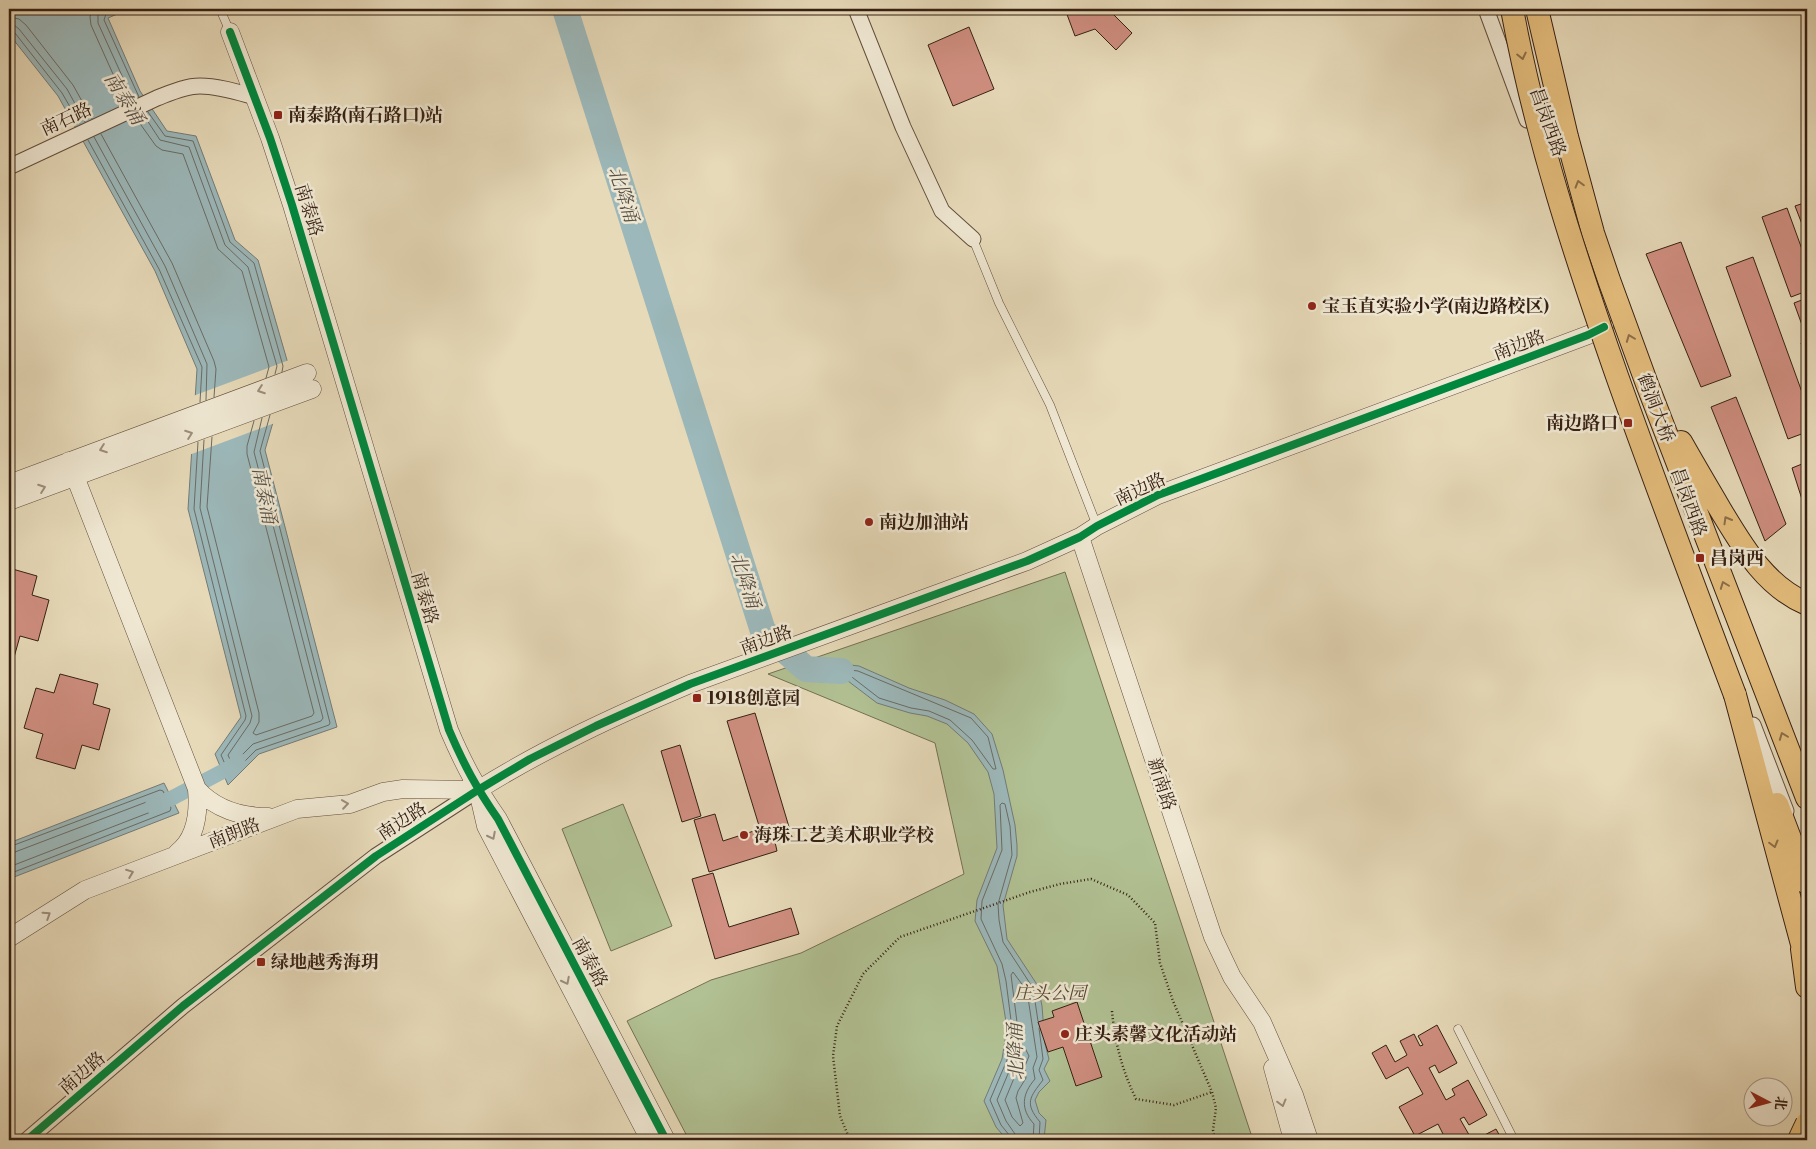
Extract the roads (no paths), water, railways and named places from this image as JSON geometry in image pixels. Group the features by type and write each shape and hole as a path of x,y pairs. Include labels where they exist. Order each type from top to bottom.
{"main road":[{"name":"鹤洞大桥","path":"1512,9 1544,146 1594,310 1652,474 1735,695"},
{"name":"鹤洞大桥","path":"1537,9 1566,137 1611,288 1807,798"},
{"path":"1647,384 1752,560 1779,587 1807,604"},
{"path":"1735,695 1807,883"},
{"path":"1735,695 1805,955 1807,987"},
{"path":"1798,1140 1807,1122"}],"street":[{"path":"856,9 903,127 942,211 973,239"},
{"name":"昌岗西路","path":"1486,9 1694,571 1807,865"},
{"name":"南泰路","path":"230,32 255,97 292,205 449,730 464,764 478,790 498,819 666,1140"},
{"name":"南石路","path":"9,167 72,136 157,98 182,89 198,86 218,87 255,97"},
{"name":"南边路","path":"27,1140 183,1006 376,856 478,790 544,751 653,700 715,675 992,575 1080,537 1096,526 1158,495 1515,363 1604,327"},
{"path":"9,501 72,469 310,381"},
{"path":"9,484 72,469"},
{"path":"72,469 197,789 198,812 193,833 182,849 171,857"},
{"name":"新南路","path":"1080,537 1213,937 1232,977 1262,1022 1294,1095 1309,1140"},
{"path":"197,789 205,798 230,810 250,816 276,817"},
{"name":"南朗路","path":"9,938 85,890 297,809 350,804 393,790 478,790"},
{"name":"南泰路","path":"478,790 486,826 650,1140"},
{"name":"新南路","path":"1262,1022 1293,1140"}],"lane":[{"path":"220,9 230,32"},
{"path":"973,239 999,303 1050,406 1096,526"},
{"path":"1458,1029 1514,1140"}],"water":[{"path":"9,9 129,9 108,18 140,91 167,131 196,136 235,240 258,260 289,367 265,450 337,727 259,754 228,785 215,754 241,717 188,509 197,369 155,271 58,96 9,34"},
{"path":"833,663 859,666 909,688 945,700 974,714 992,734 1003,770 1015,825 1017,845 1017,856 1003,905 1007,939 1038,986 1042,1006 1045,1044 1049,1059 1044,1069 1050,1081 1039,1092 1035,1100 1039,1113 1046,1120 1045,1140 1007,1140 996,1127 984,1101 1002,1059 1007,1028 997,966 975,921 977,900 997,848 994,794 988,772 968,743 947,724 927,716 877,703 840,675 806,669 810,666"},
{"path":"164,783 179,813 9,879 9,843"}],"waterway":[{"name":"北降涌","path":"565,9 763,631 806,669 841,671"},
{"name":"南泰涌","path":"152,806 172,798 233,766 238,760"}],"place":[{"name":"南泰路(南石路口)站","path":"278,115"},
{"name":"宝玉直实验小学(南边路校区)","path":"1312,306"},
{"name":"南边路口","path":"1628,423"},
{"name":"南边加油站","path":"869,522"},
{"name":"昌岗西","path":"1700,558"},
{"name":"1918创意园","path":"697,698"},
{"name":"海珠工艺美术职业学校","path":"744,835"},
{"name":"绿地越秀海玥","path":"261,962"},
{"name":"庄头素馨文化活动站","path":"1065,1034"}],"park label":[{"name":"庄头公园","path":"1050,993"}]}
